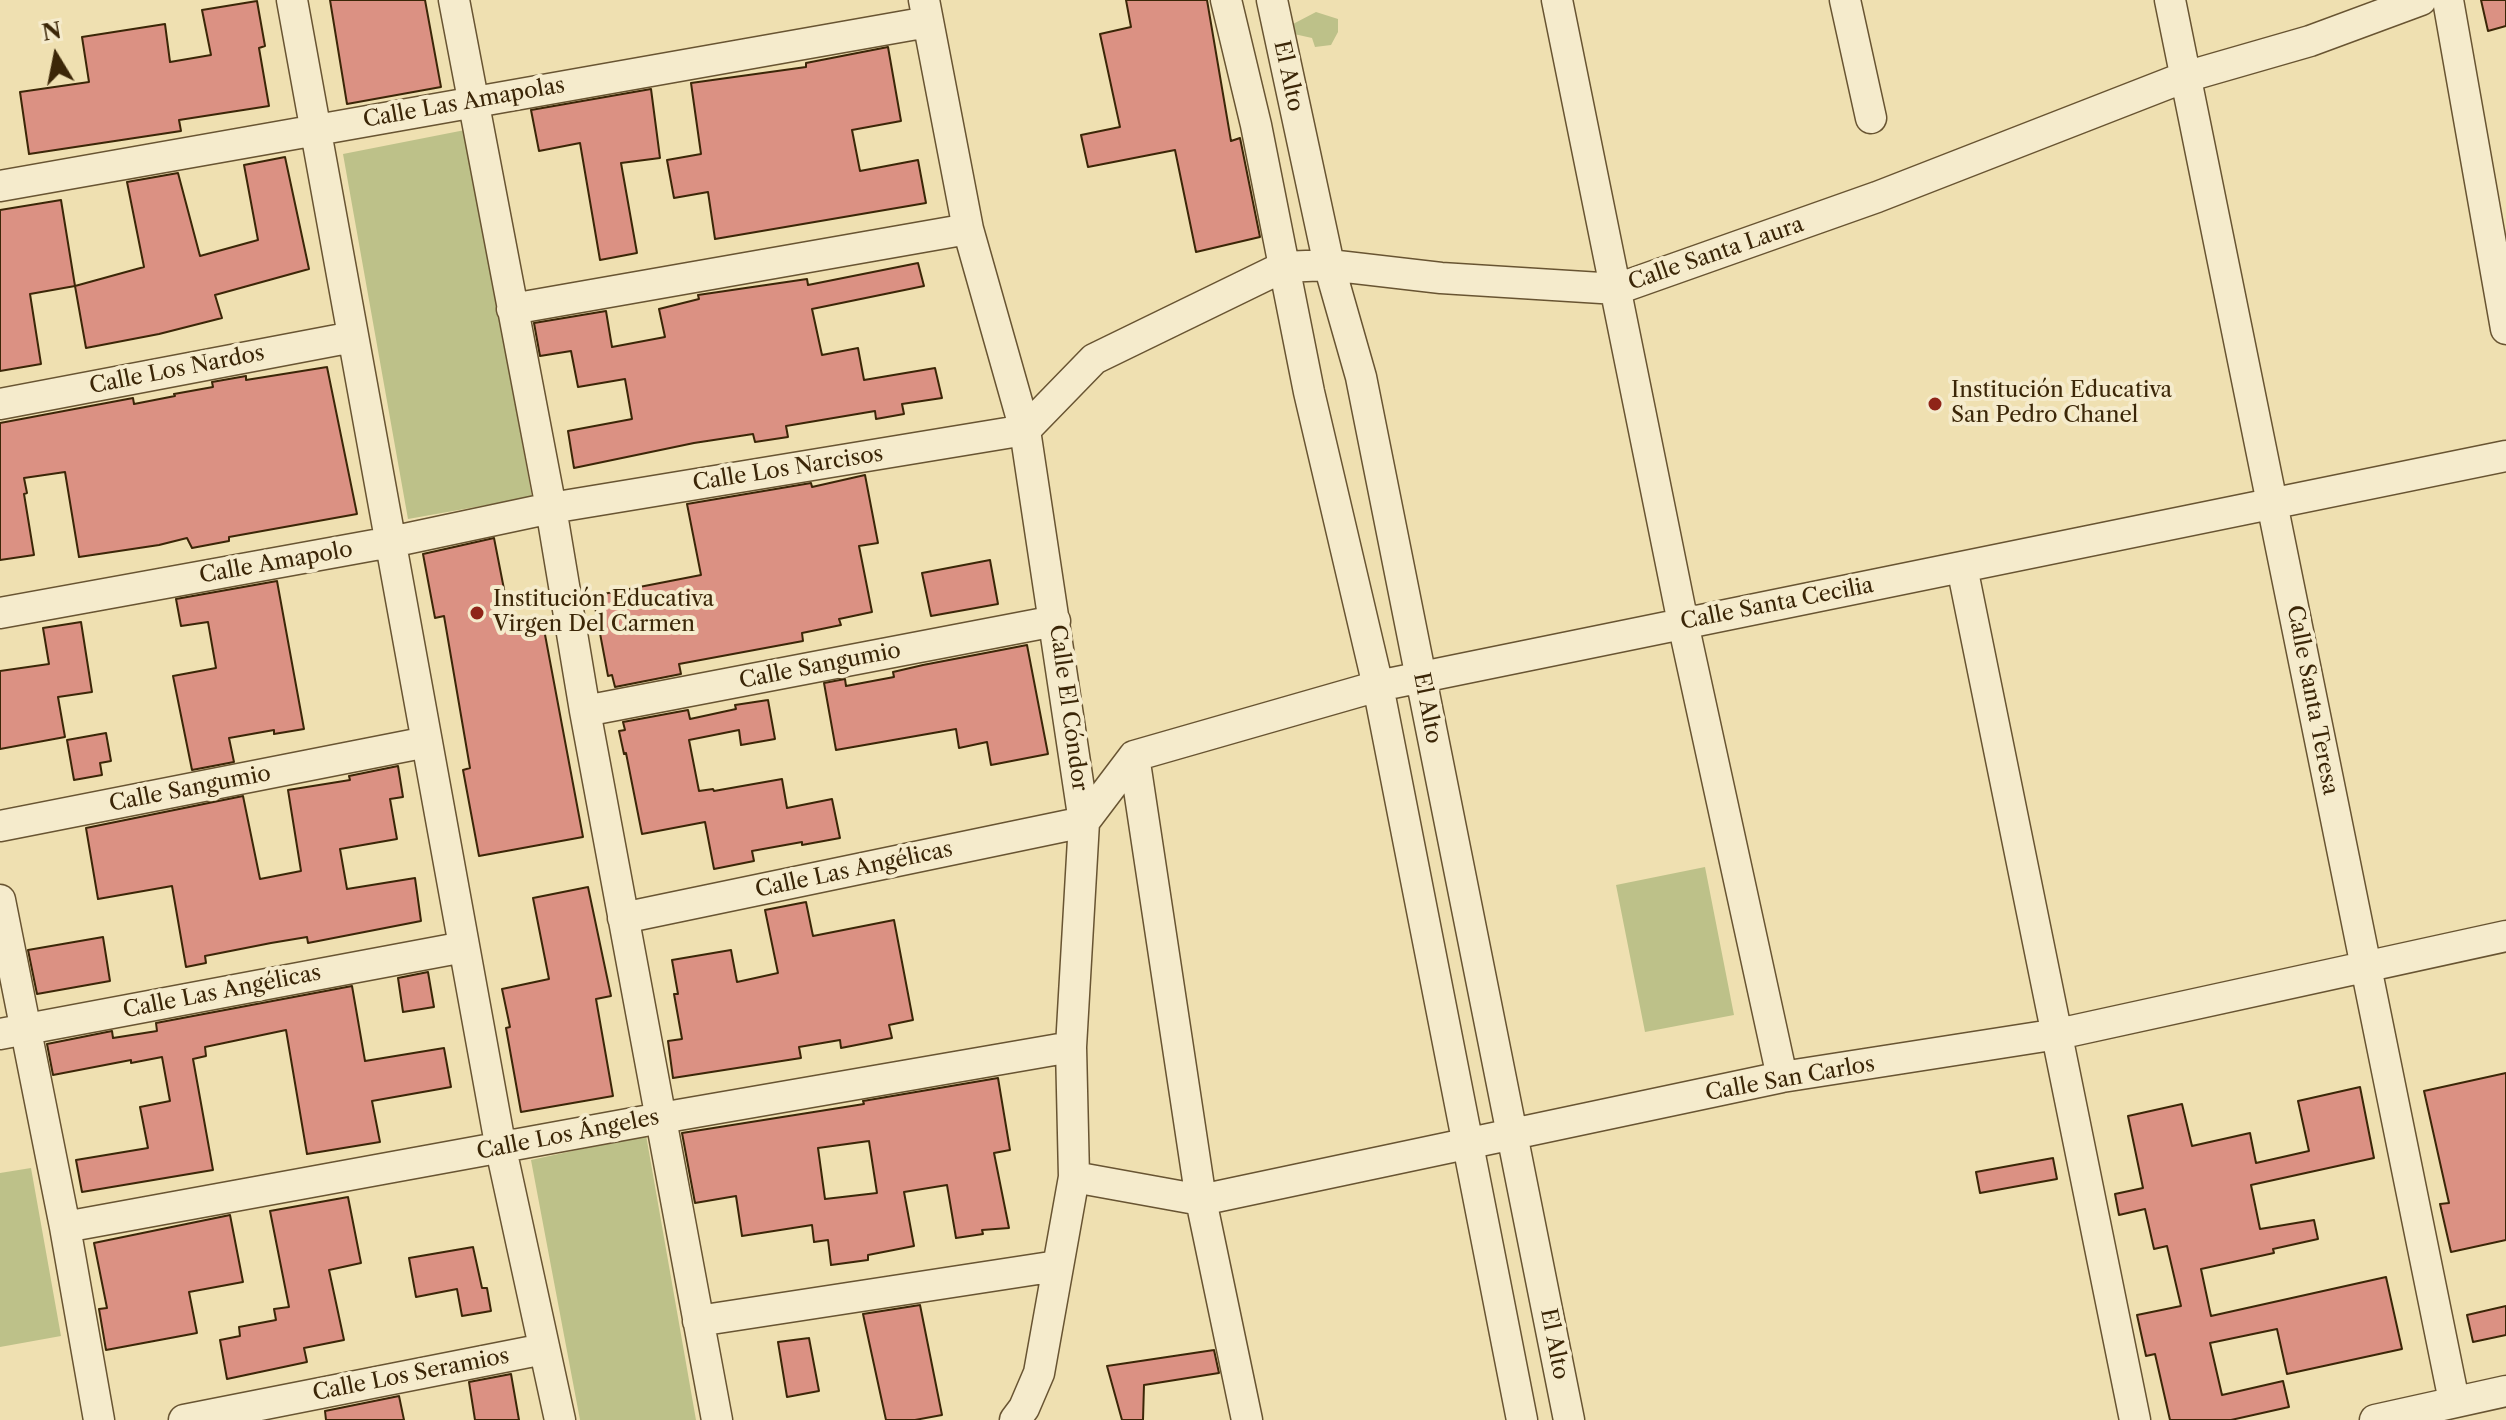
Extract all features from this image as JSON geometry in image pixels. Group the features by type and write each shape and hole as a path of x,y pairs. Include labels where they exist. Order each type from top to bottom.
{"street":[{"path":"292,0 501,1149 560,1420"},
{"path":"454,0 551,508 585,711 717,1420"},
{"name":"El Alto","path":"1226,0 1378,686 1522,1420"},
{"name":"El Alto","path":"1272,0 1329,265 1361,377 1569,1420"},
{"path":"1557,0 1683,623 1782,1077"},
{"path":"1845,0 1871,118"},
{"name":"Calle Santa Teresa","path":"2170,0 2454,1401"},
{"name":"Calle Santa Laura","path":"1025,430 1094,359 1283,267 1329,265 1441,278 1617,289 1877,197 2185,77 2310,41 2421,0"},
{"path":"2448,0 2506,329"},
{"name":"Calle Las Amapolas","path":"0,186 472,101 926,11"},
{"name":"Calle El Cóndor","path":"926,11 968,229 1025,430 1084,822 1071,1047 1074,1177 1039,1373 1024,1408 1015,1420"},
{"path":"512,309 968,229"},
{"name":"Calle Los Nardos","path":"0,404 353,337"},
{"name":"Calle Los Narcisos","path":"551,508 1025,430"},
{"name":"Calle Santa Cecilia","path":"1134,756 1378,686 2506,456"},
{"name":"Calle Amapolo","path":"0,613 391,542 551,508"},
{"path":"1962,567 2135,1420"},
{"name":"Calle Sangumio","path":"585,711 1055,621"},
{"name":"Calle Sangumio","path":"0,826 427,742"},
{"path":"1084,822 1134,756"},
{"path":"1134,756 1201,1200 1247,1420"},
{"name":"Calle Las Angélicas","path":"623,918 1084,822"},
{"path":"0,900 13,1032 65,1227 99,1420"},
{"name":"Calle San Carlos","path":"1074,1177 1201,1200 1782,1077 2058,1034 2506,936"},
{"name":"Calle Las Angélicas","path":"13,1032 464,947"},
{"name":"Calle Los Ángeles","path":"65,1227 1071,1047"},
{"path":"698,1321 1057,1266"},
{"name":"Calle Los Seramios","path":"184,1420 544,1349"},
{"path":"2375,1420 2506,1391"}],"green space":[{"path":"1316,12 1338,19 1338,32 1331,45 1315,47 1312,38 1294,34 1293,24"},
{"path":"465,130 532,497 408,519 343,154"},
{"path":"1705,867 1734,1015 1645,1032 1616,885"},
{"path":"646,1135 696,1420 580,1420 531,1160"},
{"path":"31,1168 61,1336 0,1347 0,1173"}],"building":[{"path":"330,0 425,0 441,87 347,104"},
{"path":"1126,0 1207,0 1231,141 1240,138 1260,237 1196,252 1175,150 1088,167 1081,135 1120,127 1100,34 1131,27"},
{"path":"2481,0 2506,0 2506,26 2488,31"},
{"path":"257,1 265,46 259,48 269,106 179,120 181,131 29,154 20,92 89,82 82,37 165,24 170,62 211,55 202,10"},
{"path":"888,47 901,121 852,130 860,171 918,160 926,203 715,239 708,192 674,198 667,160 701,154 691,83 806,67 806,63"},
{"path":"651,89 660,158 621,163 637,253 600,260 580,143 539,151 531,110"},
{"path":"285,157 309,269 215,295 222,318 86,348 75,286 144,267 127,182 178,173 200,256 258,240 244,165"},
{"path":"61,200 75,286 30,294 41,364 0,371 0,210"},
{"path":"918,263 924,286 812,309 822,355 858,348 864,380 935,368 942,398 902,404 904,414 876,419 875,411 786,426 788,437 755,442 753,434 574,468 568,431 632,419 625,379 578,387 571,351 540,356 534,323 606,311 612,347 665,337 659,309 699,299 698,295 807,279 808,285"},
{"path":"327,367 357,514 229,537 229,541 192,548 187,538 79,557 65,472 24,478 34,555 0,560 0,423 133,398 134,404 213,387 212,382 246,376 246,380"},
{"path":"865,475 878,543 859,546 872,612 839,619 841,625 802,633 803,641 679,664 681,674 615,687 612,675 608,676 593,596 701,575 687,504 811,483 812,487"},
{"path":"494,538 512,630 543,624 583,837 479,856 463,770 470,768 444,616 435,618 423,554"},
{"path":"990,560 998,604 931,616 922,573"},
{"path":"277,581 304,729 274,734 274,730 229,738 234,762 192,770 173,676 216,668 208,622 181,626 176,599"},
{"path":"81,622 92,692 58,697 65,737 0,749 0,671 49,664 43,628"},
{"path":"1027,645 1048,754 991,765 987,742 959,748 956,729 836,750 824,683 845,679 846,686 894,677 893,672 923,665"},
{"path":"768,700 775,739 741,745 739,730 689,740 699,791 782,779 787,808 832,799 840,838 752,851 754,861 714,869 705,822 642,834 619,731 625,730 623,722 688,710 690,719 736,709 735,705"},
{"path":"106,733 111,761 100,763 102,775 74,780 67,740"},
{"path":"398,766 403,797 390,799 397,839 340,849 347,889 415,878 421,921 308,943 307,937 271,943 205,956 206,963 186,967 172,886 98,899 86,828 243,796 260,879 301,871 288,790 350,780 349,776"},
{"path":"588,887 611,996 596,999 613,1096 521,1112 502,989 549,979 533,898"},
{"path":"806,902 813,936 894,920 913,1020 889,1025 892,1038 841,1048 840,1040 799,1047 801,1058 673,1078 668,1041 682,1039 672,960 731,950 737,982 778,973 765,910"},
{"path":"103,937 110,981 37,994 28,950"},
{"path":"428,972 434,1007 403,1012 398,978"},
{"path":"352,986 365,1061 444,1048 451,1087 372,1101 380,1142 307,1154 286,1030 205,1047 206,1056 193,1059 213,1170 82,1192 76,1160 148,1148 140,1107 170,1101 162,1057 53,1075 47,1044 112,1031 113,1038 157,1031 156,1023"},
{"path":"2506,1073 2506,1240 2451,1252 2440,1204 2449,1203 2424,1091"},
{"path":"998,1078 1010,1150 994,1153 1009,1228 982,1230 983,1234 956,1238 947,1185 904,1192 914,1246 868,1255 868,1260 831,1265 828,1240 814,1242 812,1225 742,1236 736,1196 695,1203 682,1133 864,1104 863,1101","holes":["869,1141 877,1193 825,1199 818,1148"]},
{"path":"2360,1087 2374,1158 2251,1185 2260,1229 2314,1220 2318,1239 2273,1249 2274,1253 2201,1269 2211,1316 2386,1277 2402,1349 2287,1374 2277,1329 2210,1343 2222,1395 2283,1381 2289,1407 2231,1420 2170,1420 2155,1354 2146,1356 2137,1315 2181,1306 2167,1246 2154,1249 2145,1209 2119,1215 2115,1194 2143,1188 2128,1116 2182,1104 2192,1146 2250,1133 2256,1163 2309,1151 2298,1101"},
{"path":"2053,1158 2057,1179 1980,1193 1976,1172"},
{"path":"348,1197 361,1263 329,1270 344,1340 304,1348 307,1362 227,1379 220,1340 240,1336 239,1327 276,1320 274,1309 289,1307 270,1211"},
{"path":"230,1215 243,1282 189,1292 197,1333 106,1350 99,1309 107,1308 94,1243"},
{"path":"473,1247 482,1288 487,1288 491,1311 462,1316 457,1289 416,1297 409,1258"},
{"path":"920,1305 942,1415 915,1420 886,1420 863,1314"},
{"path":"2506,1306 2506,1335 2473,1342 2467,1315"},
{"path":"809,1338 819,1391 787,1397 778,1342"},
{"path":"1214,1350 1219,1373 1144,1385 1143,1420 1122,1420 1107,1366"},
{"path":"511,1374 519,1420 475,1420 469,1382"},
{"path":"399,1396 404,1420 326,1420 325,1411"}],"place":[{"name":"Institución Educativa San Pedro Chanel","path":"1935,404"},
{"name":"Institución Educativa Virgen Del Carmen","path":"477,613"}]}
